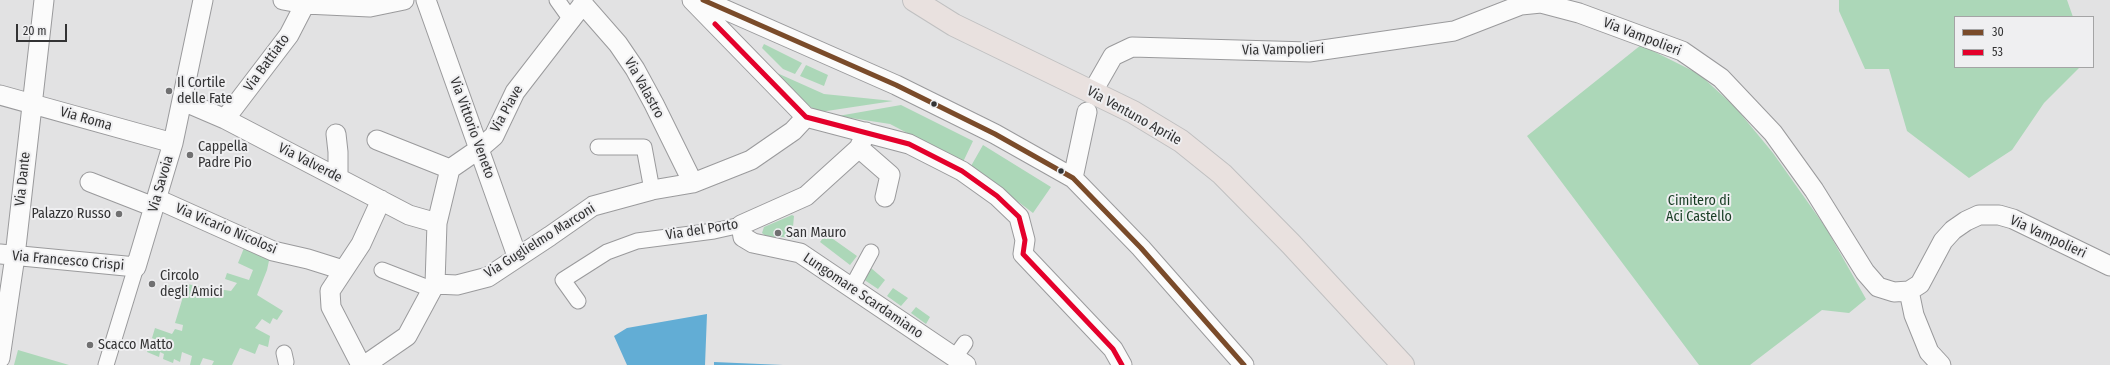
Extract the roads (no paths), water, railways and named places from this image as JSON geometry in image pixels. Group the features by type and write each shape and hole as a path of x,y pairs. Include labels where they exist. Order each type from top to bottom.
{"main road":[{"name":"Via Ventuno Aprile","path":"914,0 954,25 1134,112 1181,141 1222,174 1291,244 1403,365"}],"street":[{"name":"Via Dante","path":"0,358 7,255 31,104 44,0"},
{"name":"Via Savoia","path":"106,365 173,143 203,0"},
{"path":"291,1 353,3 370,7 404,0"},
{"name":"Via Vittorio Veneto","path":"426,0 518,256"},
{"path":"557,0 572,21"},
{"path":"692,0 806,117 862,140 909,144 962,170 997,196 1019,217 1025,240 1023,254 1113,349 1122,365"},
{"path":"703,0 896,85 995,134 1073,178 1141,248 1244,365"},
{"name":"Via Battiato","path":"226,119 289,35 291,1"},
{"name":"Via Piave","path":"450,168 479,149 494,136 515,92 531,69 572,21 583,2"},
{"name":"Via Valastro","path":"583,2 618,44 635,69 693,183"},
{"name":"Via Vampolieri","path":"1093,91 1113,56 1132,47 1309,52 1454,31 1521,5 1541,3 1579,13 1682,51 1721,78 1773,133 1814,190 1864,272 1878,287 1894,292 1909,291 1920,284 1943,241 1953,230 1966,221 1979,216 1999,215 2013,219 2110,266"},
{"name":"Via Roma","path":"0,95 173,143"},
{"name":"Via Valverde","path":"182,101 226,119 409,215 437,223"},
{"path":"1073,178 1087,112"},
{"name":"Via Guglielmo Marconi","path":"433,287 457,285 488,277 593,206 652,190 693,183 751,160 793,131 806,117"},
{"path":"336,134 338,177"},
{"path":"365,365 407,336 433,287 437,223 450,168 376,140"},
{"path":"862,140 890,175 885,197"},
{"name":"Via del Porto","path":"578,302 563,280 607,252 638,241 714,231 741,225 806,196 862,140"},
{"path":"598,147 644,147 652,190"},
{"name":"Via Vicario Nicolosi","path":"90,182 156,203 273,251 308,259 343,270"},
{"path":"361,365 331,307 330,292 361,244 381,200"},
{"name":"Lungomare Scardamiano","path":"741,225 743,237 753,244 800,253 962,355"},
{"path":"852,287 871,252"},
{"name":"Via Francesco Crispi","path":"7,255 136,267"},
{"path":"382,270 433,287"},
{"path":"1909,291 1914,315 1929,352 1940,365"}],"water":[{"path":"707,314 705,365 627,365 614,336 627,328"},
{"path":"714,362 783,365 714,365"}],"place":[{"name":"Il Cortile delle Fate","path":"169,91"},
{"name":"Cappella Padre Pio","path":"190,155"},
{"name":"Palazzo Russo","path":"119,214"},
{"name":"San Mauro","path":"778,233"},
{"name":"Circolo degli Amici","path":"152,284"},
{"name":"Scacco Matto","path":"90,345"}],"park label":[{"name":"Cimitero di Aci Castello","path":"1699,210"}]}
